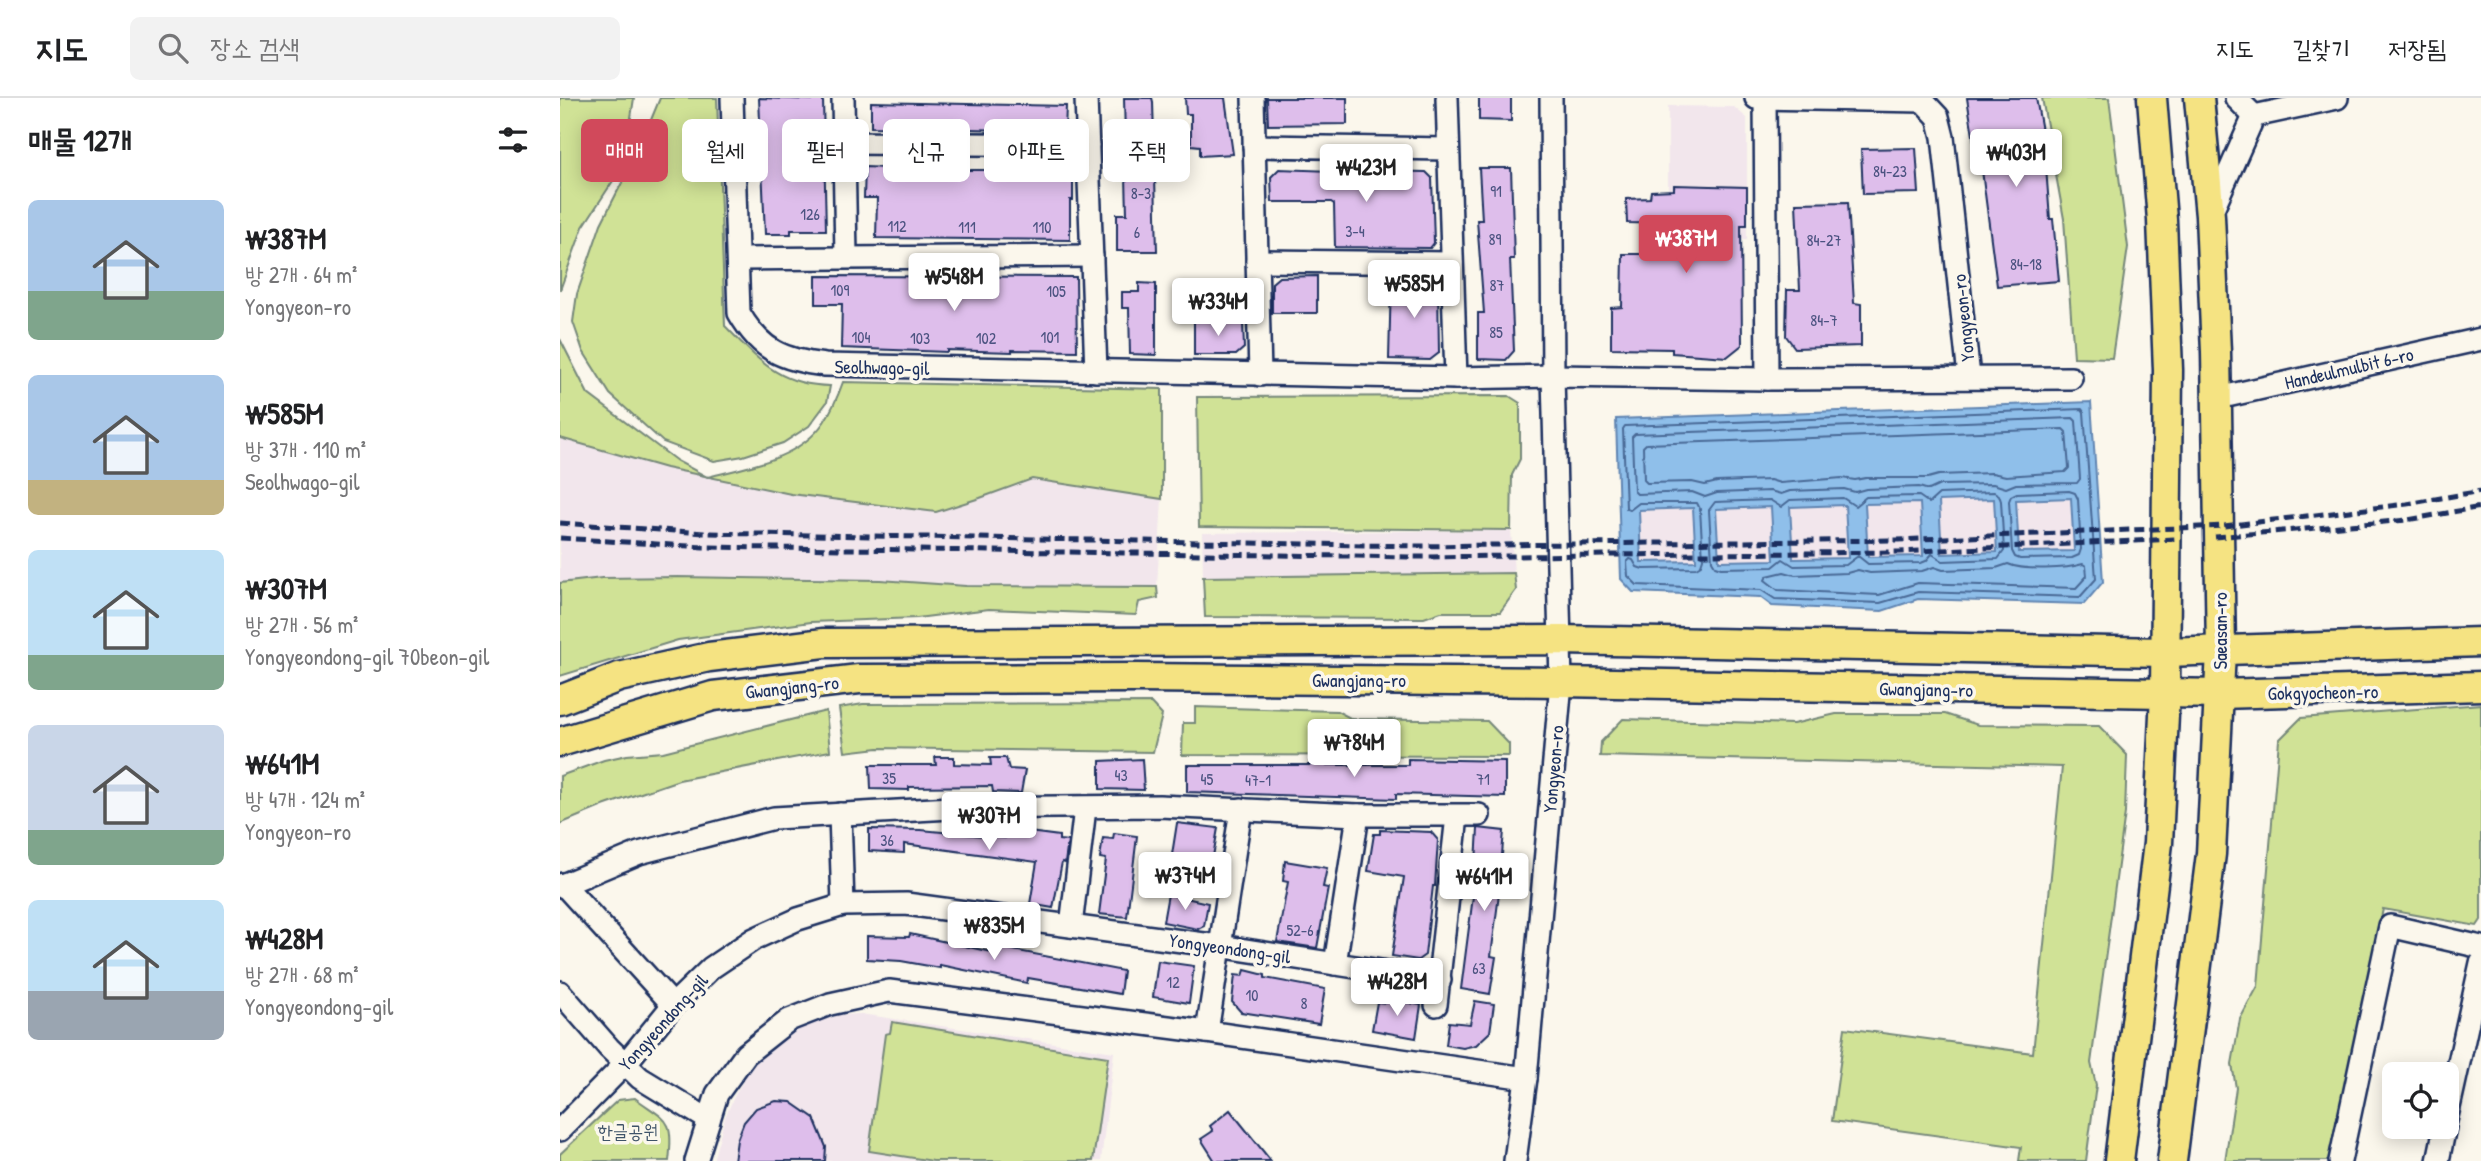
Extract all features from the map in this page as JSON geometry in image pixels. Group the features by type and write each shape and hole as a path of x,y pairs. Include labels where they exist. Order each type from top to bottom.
{"main road":[{"path":"2119,1161 2158,843 2165,693 2168,370 2162,220 2152,98"},
{"name":"Saeasan-ro","path":"2172,1161 2211,854 2220,694 2218,398 2210,216 2199,98"},
{"name":"Gwangjang-ro","path":"560,699 619,677 709,657 824,643 1561,640 2165,652"},
{"path":"2165,652 2481,642"},
{"name":"Gwangjang-ro","path":"560,742 713,696 859,679 1150,678 1561,682 2165,693"},
{"name":"Gokgyocheon-ro","path":"2165,693 2220,694 2481,686"}],"street":[{"name":"Seolhwago-gil","path":"732,98 739,313 752,335 778,354 798,362 825,365 1260,375 1456,378 1553,376"},
{"path":"843,98 844,119"},
{"path":"1086,98 1087,119"},
{"path":"1253,98 1260,375"},
{"path":"1447,98 1456,378"},
{"name":"Yongyeon-ro","path":"1515,1161 1526,1078 1561,682 1553,376 1551,98"},
{"name":"Yongyeon-ro","path":"1553,376 1767,379 1969,377 1943,137 1938,117 1923,101 1756,98"},
{"path":"1765,98 1767,379"},
{"path":"2236,98 2254,116"},
{"path":"2254,116 2337,98"},
{"path":"2210,216 2254,116"},
{"path":"869,143 984,144"},
{"path":"1254,146 1448,149"},
{"path":"1089,173 1096,371"},
{"path":"845,182 846,256"},
{"path":"738,258 1092,256"},
{"path":"1257,261 1452,263"},
{"name":"Handeulmulbit 6-ro","path":"2218,398 2481,338"},
{"path":"1969,377 2071,378"},
{"path":"673,1005 561,885 639,853 774,818 951,808 1159,806 1358,816 1479,815"},
{"path":"1071,926 1085,808"},
{"path":"1207,1032 1241,809"},
{"path":"840,814 843,905"},
{"path":"1335,964 1358,816"},
{"path":"1436,1005 1457,816"},
{"name":"Yongyeondong-gil","path":"562,1122 625,1064 673,1005 711,968 754,939 798,919 843,905 906,904 1219,946 1440,980"},
{"path":"2340,1161 2390,926 2481,947"},
{"path":"2459,1062 2481,963"},
{"path":"696,1161 717,1094 746,1054 789,1020 830,1004 889,991 1207,1032 1526,1078"},
{"path":"560,992 640,1078 709,1120"},
{"path":"2438,1161 2443,1139"}],"shaded area":[{"path":"1668,106 1734,107 1747,118 1747,239 1668,238"},
{"path":"560,438 666,468 791,494 936,512 1032,479 1162,499 1157,587 966,586 880,580 679,577 602,578 560,583"},
{"path":"2071,498 2074,551 2019,552 2016,500"},
{"path":"1994,499 1997,552 1942,554 1939,501"},
{"path":"1920,503 1923,556 1868,557 1865,504"},
{"path":"1845,505 1848,558 1793,559 1790,507"},
{"path":"1771,507 1774,560 1719,562 1716,509"},
{"path":"1693,508 1696,561 1641,563 1638,510"},
{"path":"1511,530 1514,573 1203,577 1202,533"},
{"path":"861,1014 1114,1052 1101,1161 713,1161 725,1117 751,1067 777,1042 809,1024 840,1015"}],"green space":[{"path":"560,98 634,98 631,119 581,119 581,182 612,182 583,227 560,290"},
{"path":"660,98 717,98 718,119 682,119 682,182 720,182 725,326 759,360 783,376 812,385 830,386 827,402 809,426 783,443 743,456 714,461 663,442 610,394 583,351 573,322 577,294 601,224 622,182 668,182 668,119 651,119"},
{"path":"2042,98 2109,98 2128,247 2112,358 2074,357 2064,219"},
{"path":"560,339 588,394 677,461 706,476 666,468 560,438"},
{"path":"843,382 1162,389 1162,499 1032,479 936,512 791,494 708,477 772,460 801,445 824,422"},
{"path":"1509,396 1520,403 1520,459 1512,475 1511,530 1199,527 1197,397"},
{"path":"1514,573 1516,590 1500,612 1441,612 1424,618 1205,617 1203,577"},
{"path":"602,578 880,580 966,586 1157,587 1158,598 1139,602 1136,615 989,609 917,618 811,622 678,640 560,676 560,583"},
{"path":"1151,703 1162,715 1153,752 878,748 845,752 839,708 863,704"},
{"path":"2481,704 2481,920 2477,926 2383,909 2328,1161 2225,1161 2236,1088 2232,1064 2240,1019 2258,986 2279,740 2301,718"},
{"path":"1195,707 1337,711 1352,719 1487,721 1509,744 1509,756 1182,755 1183,723 1195,723"},
{"path":"826,711 830,751 679,780 560,824 560,776 604,760 663,752"},
{"path":"1836,714 1945,714 1978,725 2099,726 2127,755 2125,813 2091,1063 2096,1085 2086,1161 2019,1161 2021,1147 1832,1121 1845,1028 2033,1053 2062,767 1600,756 1601,742 1623,719 1793,724"},
{"path":"892,1022 1108,1057 1093,1161 933,1161 869,1151 885,1034 890,1033"},
{"name":"한글공원","path":"635,1098 666,1122 670,1136 669,1161 560,1161 560,1154 618,1100"}],"water":[{"path":"2091,402 2103,582 2084,604 1918,599 1882,611 1772,606 1760,597 1633,592 1621,579 1616,419","holes":["2071,498 2074,551 2019,552 2016,500","1994,499 1997,552 1942,554 1939,501","1920,503 1923,556 1868,557 1865,504","1845,505 1848,558 1793,559 1790,507","1771,507 1774,560 1719,561 1716,509","1693,508 1696,561 1641,562 1639,510"]}],"building":[{"path":"759,98 823,100 823,119 782,119 782,182 825,182 826,230 791,230 791,234 765,234 763,182 768,182 768,119 760,119"},
{"path":"1124,98 1152,98 1153,119 1125,119"},
{"path":"1185,98 1225,98 1233,154 1200,156 1200,146 1191,145 1191,114 1186,114"},
{"path":"1267,98 1347,98 1347,124 1268,125"},
{"path":"1479,98 1511,98 1511,121 1479,120"},
{"path":"1967,98 2036,98 2044,142 2050,219 2053,219 2059,281 1997,286 1979,147 1975,148"},
{"path":"871,102 1066,106 1065,119 984,119 984,129 970,129 970,119 883,119 883,127 871,127"},
{"path":"1916,148 1919,193 1863,194 1861,149"},
{"path":"869,167 883,168 883,182 970,182 970,170 984,170 984,182 1073,182 1070,240 876,238 877,198 864,198 865,182 869,182"},
{"path":"1331,167 1426,172 1432,178 1434,243 1430,248 1335,247 1334,204 1272,202 1271,177 1279,169 1331,171"},
{"path":"1479,168 1511,168 1514,259 1510,259 1514,351 1506,360 1478,359 1478,313 1484,313 1477,220 1482,220"},
{"path":"1126,182 1155,182 1157,251 1117,251 1117,214 1127,214"},
{"path":"1674,185 1747,187 1747,225 1741,225 1742,345 1727,357 1672,353 1672,349 1611,348 1611,308 1622,307 1623,254 1672,254 1673,224 1627,223 1626,199 1650,198 1651,191 1674,190"},
{"path":"1848,202 1854,303 1861,304 1861,346 1795,348 1786,336 1787,290 1800,290 1796,203"},
{"path":"816,276 1076,277 1077,351 947,352 841,348 842,304 816,304"},
{"path":"1317,276 1317,313 1272,313 1272,283 1279,277"},
{"path":"1429,280 1438,288 1439,353 1430,360 1389,359 1391,281"},
{"path":"1139,283 1156,284 1156,355 1130,354 1129,308 1122,308 1122,292 1139,292"},
{"path":"1194,320 1243,323 1244,348 1236,355 1194,355"},
{"path":"935,757 954,757 954,764 991,765 990,758 1006,758 1009,769 1025,770 1021,793 993,792 992,786 871,789 870,765 936,765"},
{"path":"1142,759 1144,790 1100,789 1100,761"},
{"path":"1408,759 1505,761 1505,797 1396,794 1396,799 1187,792 1187,765 1408,765"},
{"path":"1177,823 1218,828 1211,868 1171,861"},
{"path":"1478,828 1504,831 1491,956 1496,957 1490,994 1461,989 1475,881"},
{"path":"869,829 921,830 1005,838 1006,829 1059,836 1059,840 1068,841 1053,908 1030,904 1037,862 904,844 904,853 869,851"},
{"path":"1380,830 1431,832 1438,840 1435,886 1425,955 1418,960 1392,956 1404,877 1368,871 1374,834 1380,834"},
{"path":"1114,833 1137,836 1127,917 1099,914 1106,859 1100,858 1103,838 1113,839"},
{"path":"1285,861 1327,868 1323,887 1328,888 1317,948 1277,942 1288,882 1283,881"},
{"path":"1168,894 1208,903 1204,926 1198,929 1163,922"},
{"path":"910,934 996,953 998,947 1123,971 1120,994 1028,978 1027,983 940,965 940,968 901,961 867,959 867,936 909,937"},
{"path":"1158,961 1194,966 1189,1003 1153,997"},
{"path":"1245,970 1265,975 1265,978 1325,989 1319,1024 1241,1012 1232,1002 1235,975 1243,976"},
{"path":"1387,999 1421,1005 1416,1038 1372,1030 1377,1002 1386,1003"},
{"path":"1475,1001 1494,1004 1490,1032 1476,1045 1463,1048 1446,1045 1449,1022 1470,1024"},
{"path":"776,1101 791,1102 814,1118 826,1147 825,1161 734,1161 737,1140 744,1122 756,1108"},
{"path":"1230,1110 1271,1161 1215,1161 1201,1139 1213,1131 1210,1126"}],"railway":[{"path":"560,523 704,533 1417,546 1897,540 2224,526 2407,504 2481,491"},
{"path":"2215,537 2407,520 2481,507"},
{"path":"560,538 704,547 1418,557 1899,552 2176,539"}]}
